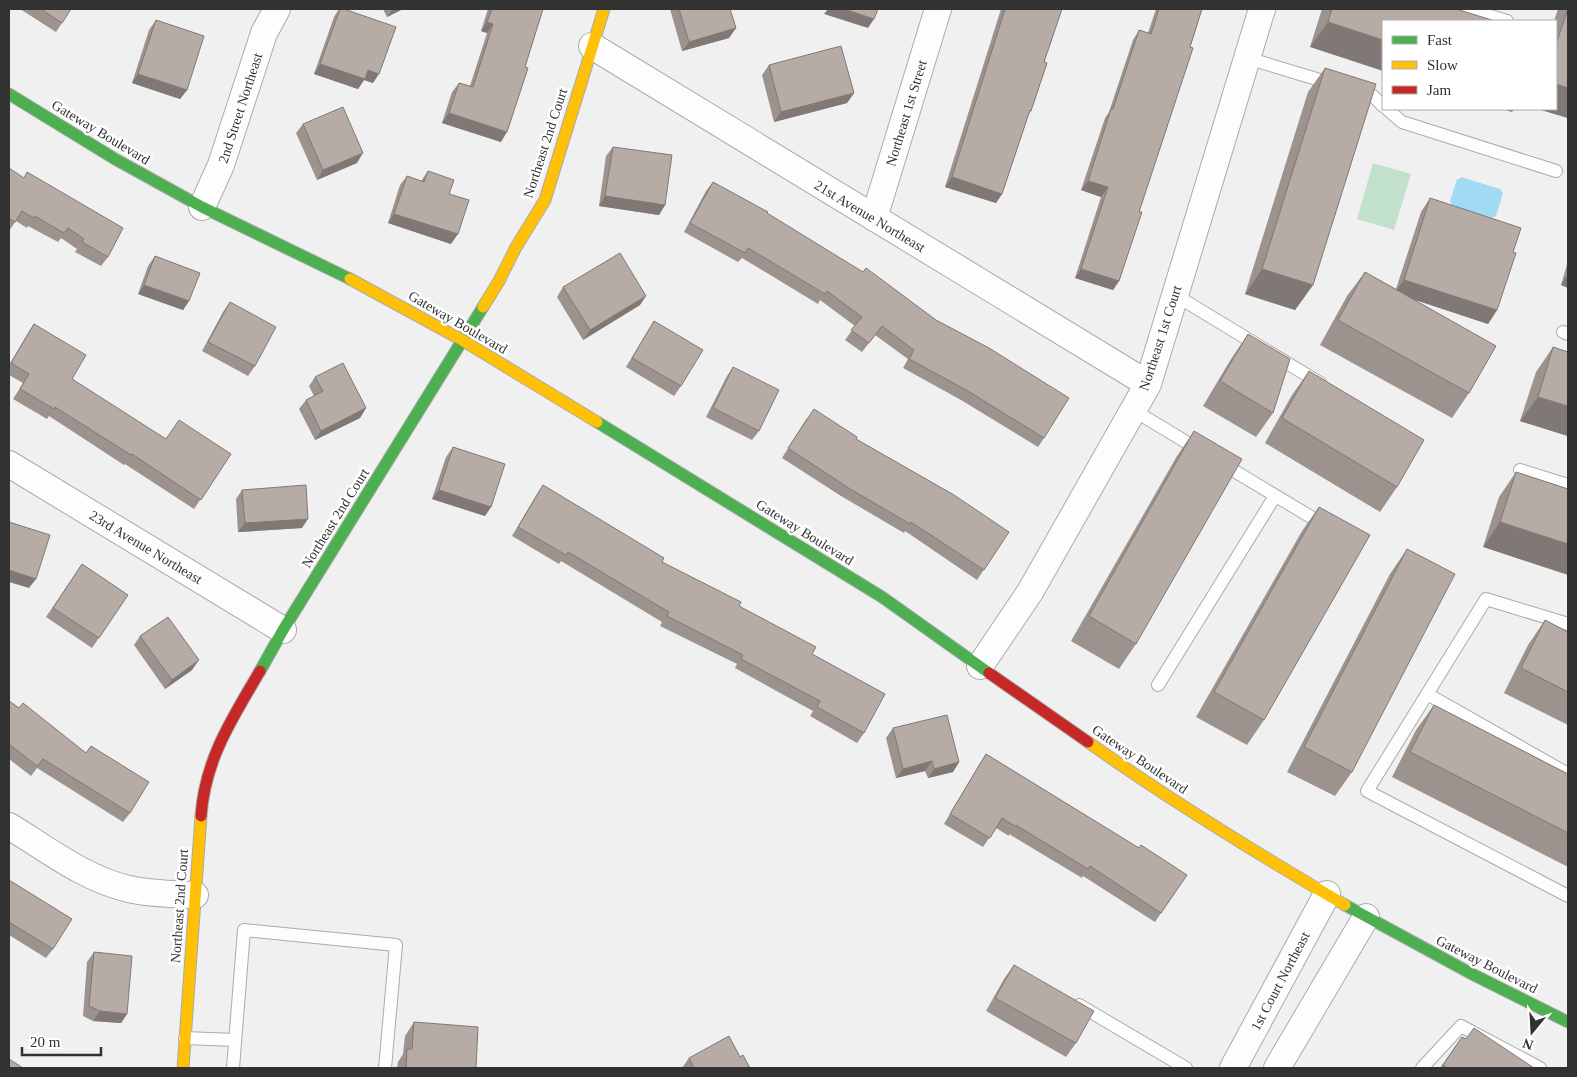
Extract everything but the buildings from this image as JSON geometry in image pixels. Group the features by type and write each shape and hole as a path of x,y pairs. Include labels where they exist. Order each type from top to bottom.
{"main road":[{"name":"Northeast 2nd Court","path":"183,1068 201,811 206,778 221,738 284,630 499,281 516,247 545,200 604,9"},
{"name":"Gateway Boulevard","path":"9,94 115,159 202,207 353,280 462,340 882,597 1140,778 1201,818 1366,917 1472,974 1568,1022"}],"street":[{"name":"2nd Street Northeast","path":"202,207 221,165 264,33 277,9"},
{"name":"Northeast 1st Street","path":"874,218 938,9"},
{"name":"Northeast 1st Court","path":"980,666 1030,592 1148,384 1262,9"},
{"name":"21st Avenue Northeast","path":"592,46 1148,384"},
{"name":"23rd Avenue Northeast","path":"9,464 284,630"},
{"path":"9,826 100,880 128,889 153,893 195,895"},
{"name":"1st Court Northeast","path":"1233,1068 1327,894"},
{"path":"1277,1068 1366,917"}],"lane":[{"path":"1467,9 1504,20"},
{"path":"1247,58 1373,96 1382,105"},
{"path":"1388,110 1402,122 1556,171"},
{"path":"1175,294 1333,391"},
{"path":"1133,410 1337,533"},
{"path":"1520,470 1568,485"},
{"path":"1158,685 1275,496"},
{"path":"1568,624 1486,599 1367,792 1568,896"},
{"path":"1427,694 1568,774"},
{"path":"233,1068 244,930 396,945 385,1068"},
{"path":"1072,1001 1186,1068"},
{"path":"1422,1068 1462,1026 1540,1068"},
{"path":"185,1038 235,1040"}],"green space":[{"path":"1373,163 1411,174 1394,230 1357,219"}],"water":[{"path":"1461,177 1500,189 1503,193 1496,216 1491,218 1452,206 1450,201 1457,179"}],"traffic: fast":[{"path":"9,94 115,159 202,207 350,279"},
{"path":"260,671 283,630 483,307"},
{"path":"597,422 882,597 989,673"},
{"path":"1345,905 1472,974 1568,1022"}],"traffic: slow":[{"path":"483,307 516,247 545,200 604,9"},
{"path":"350,279 462,340 597,422"},
{"path":"1088,742 1215,826 1345,905"},
{"path":"183,1068 201,816"}],"traffic: jam":[{"path":"201,816 208,776 214,758 230,723 260,671"},
{"path":"989,673 1088,742"}]}
